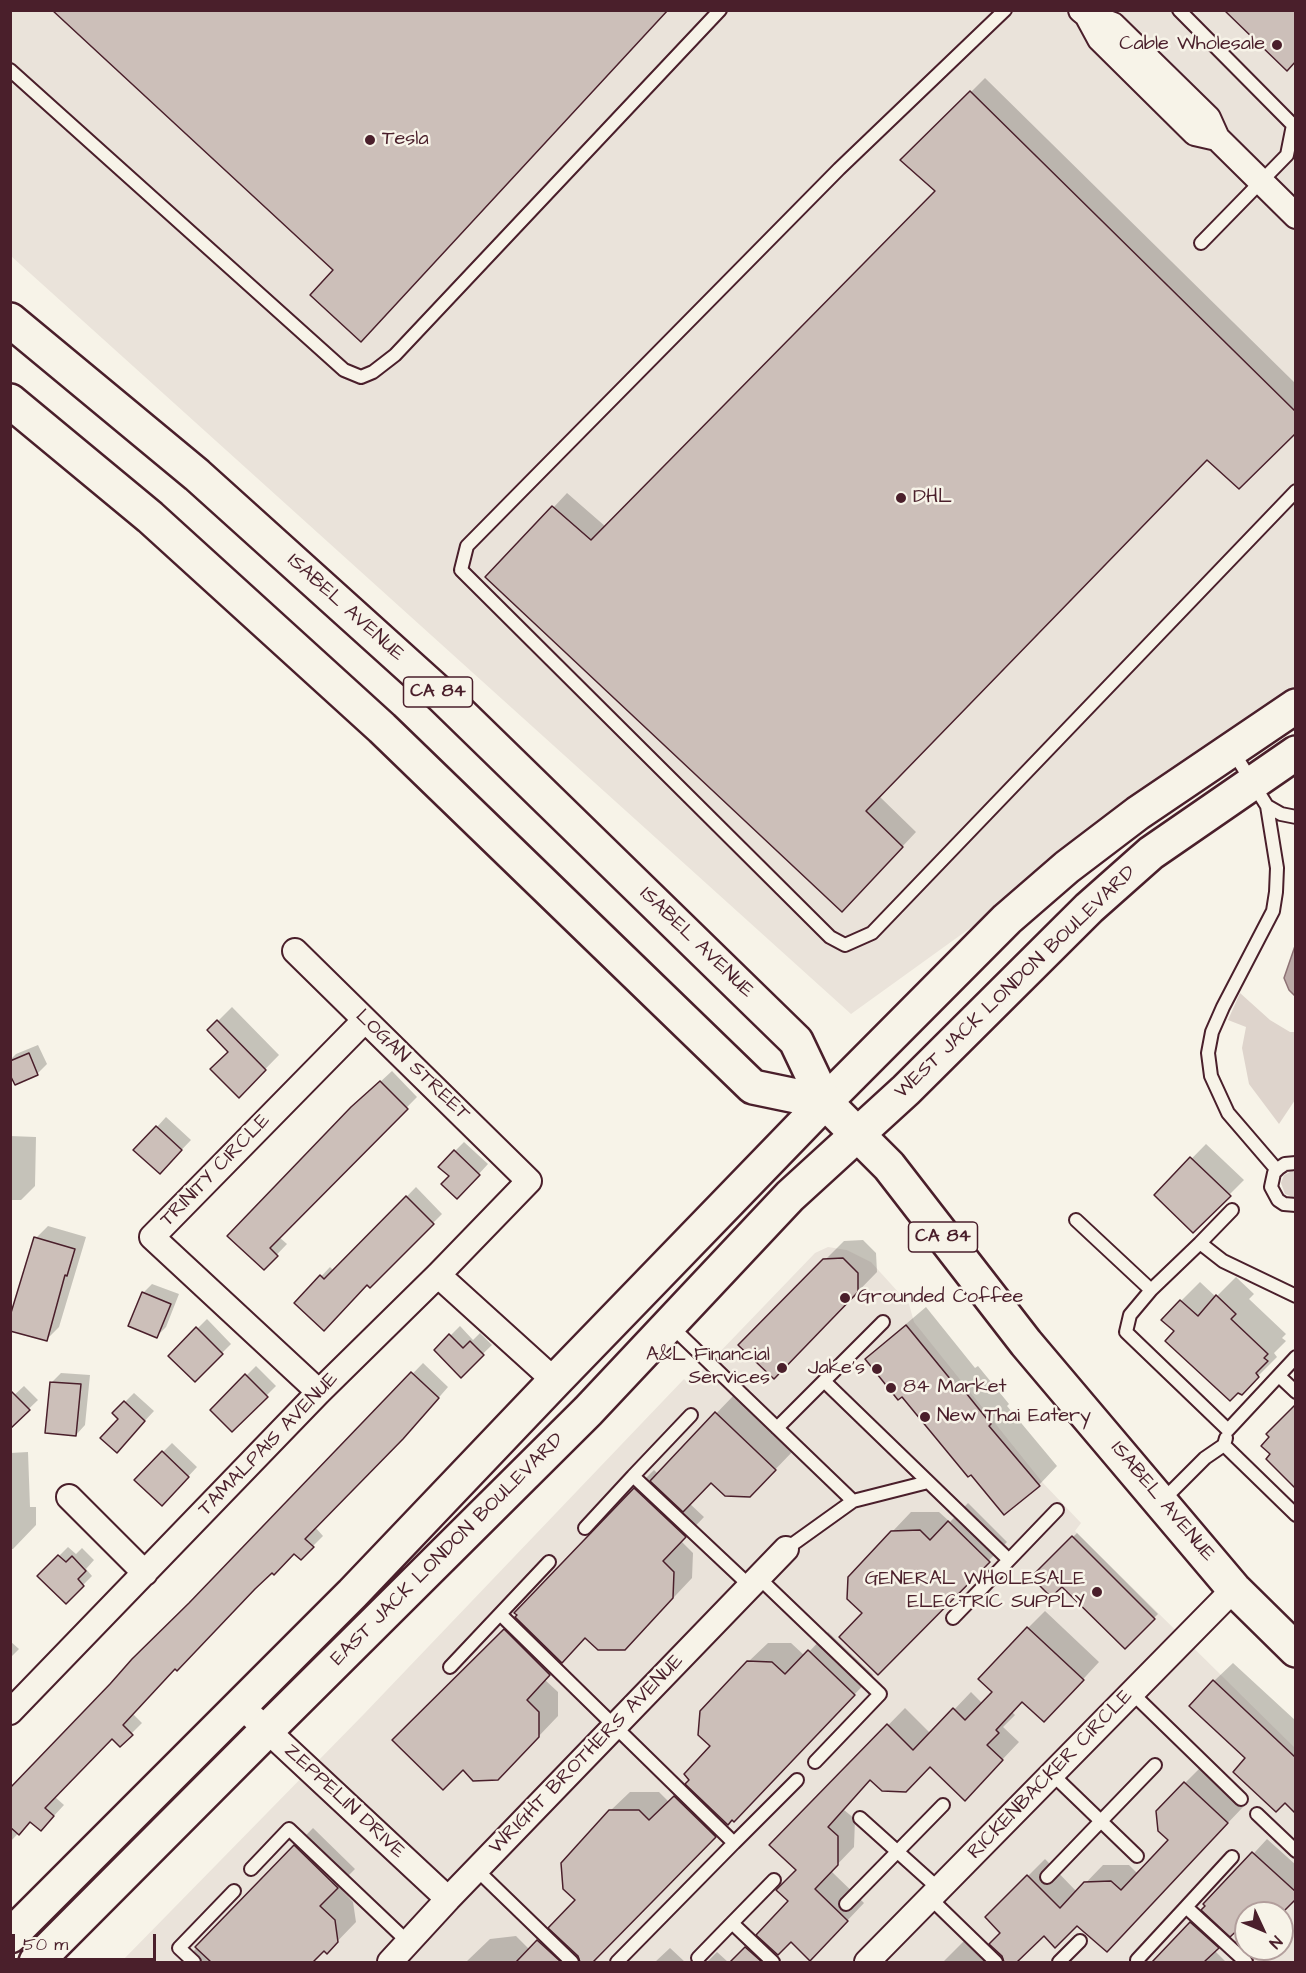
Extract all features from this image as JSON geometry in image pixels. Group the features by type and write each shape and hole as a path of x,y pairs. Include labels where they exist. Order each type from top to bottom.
{"main road":[{"name":"ISABEL AVENUE","path":"10,320 197,475 442,696 796,1041 825,1102 889,1166 1019,1334 1234,1588 1296,1650"},
{"path":"10,401 150,517 382,728 753,1087 825,1102 1007,919 1067,867 1138,813 1296,706"},
{"name":"WEST JACK LONDON BOULEVARD","path":"857,1134 906,1090 1089,908 1151,853 1260,794 1296,753"},
{"name":"EAST JACK LONDON BOULEVARD","path":"10,1936 352,1594 825,1102"},
{"name":"EAST JACK LONDON BOULEVARD","path":"36,1962 588,1411 790,1196 857,1134"}],"street":[{"path":"1084,13 1113,25 1208,118 1217,138 1296,216"},
{"name":"LOGAN STREET","path":"295,951 529,1181"},
{"name":"TRINITY CIRCLE","path":"319,1392 152,1237 365,1020"},
{"name":"TAMALPAIS AVENUE","path":"10,1712 319,1392 438,1275 529,1181"},
{"path":"438,1275 555,1381"},
{"path":"69,1497 145,1573"},
{"name":"WRIGHT BROTHERS AVENUE","path":"390,1962 786,1549"},
{"name":"RICKENBACKER CIRCLE","path":"867,1962 1234,1588"},
{"name":"ZEPPELIN DRIVE","path":"240,1705 448,1899"}],"lane":[{"path":"10,70 344,370 361,377 373,372 395,355 720,10"},
{"path":"1005,10 838,169 467,546 461,570 830,937 845,945 872,933 1296,491"},
{"path":"1179,10 1294,122 1287,155 1201,243"},
{"path":"1232,749 1260,794 1281,814 1296,817"},
{"path":"1260,794 1277,868 1273,911 1223,1007 1212,1032 1208,1053 1211,1076 1228,1113 1277,1170"},
{"path":"1296,1163 1285,1164 1277,1170 1272,1180 1274,1194 1284,1204 1296,1205"},
{"path":"1228,1430 1126,1332 1130,1315 1151,1290 1232,1210"},
{"path":"1077,1220 1151,1290"},
{"path":"1200,1243 1222,1261 1296,1296"},
{"path":"777,1428 883,1322"},
{"path":"669,1324 853,1501"},
{"path":"1161,1502 1205,1458 1224,1445 1228,1430 1296,1357"},
{"path":"1279,1376 1296,1392"},
{"path":"824,1381 1009,1560"},
{"path":"585,1528 691,1416"},
{"path":"1224,1445 1296,1515"},
{"path":"633,1476 880,1694 815,1762"},
{"path":"786,1549 853,1501 928,1482"},
{"path":"953,1618 1057,1510"},
{"path":"450,1666 549,1562"},
{"path":"500,1614 734,1843"},
{"path":"1132,1693 1241,1799"},
{"path":"1047,1877 1155,1765"},
{"path":"1052,1774 1137,1856"},
{"path":"617,1962 796,1780"},
{"path":"846,1904 943,1805"},
{"path":"1257,1814 1296,1851"},
{"path":"860,1818 897,1851 996,1962"},
{"path":"251,1869 289,1829 408,1942"},
{"path":"1137,1960 1232,1857"},
{"path":"477,1870 572,1962"},
{"path":"698,1958 774,1880"},
{"path":"194,1962 179,1948 234,1891"},
{"path":"1186,1907 1246,1962"},
{"path":"732,1923 773,1962"},
{"path":"1059,1962 1080,1941"}],"shaded area":[{"path":"11,11 1295,11 1295,694 851,1014 11,256"},
{"path":"1295,946 1295,996 1289,990 1284,978"},
{"path":"1240,993 1270,1020 1290,1032 1295,1032 1295,1100 1279,1124 1249,1084 1242,1048 1246,1027 1228,1020"},
{"path":"1295,1172 1295,1196 1293,1197 1285,1194 1281,1183 1284,1175"},
{"path":"828,1247 847,1250 871,1262 909,1304 914,1322 1043,1483 1081,1523 1075,1531 1295,1748 1295,1962 121,1962 364,1714 684,1379 689,1384 815,1253"}],"building":[{"name":"Tesla","path":"52,10 668,10 361,342 310,295 333,270"},
{"name":"Cable Wholesale","path":"1224,10 1296,10 1296,61 1287,71"},
{"name":"DHL","path":"970,91 1296,412 1296,433 1239,489 1207,460 866,811 903,847 842,912 485,577 552,506 591,540 935,191 900,160"},
{"path":"217,1020 266,1070 239,1098 210,1069 228,1052 207,1030"},
{"path":"29,1053 38,1075 15,1085 10,1075 10,1061"},
{"path":"380,1081 408,1109 270,1248 278,1256 264,1270 227,1236 351,1107"},
{"path":"156,1126 182,1150 160,1174 133,1150"},
{"path":"454,1150 480,1175 457,1199 441,1184 449,1176 438,1167"},
{"path":"1190,1157 1231,1196 1193,1233 1154,1195"},
{"path":"406,1196 434,1224 370,1288 367,1285 324,1331 294,1303 320,1275 324,1279"},
{"path":"34,1237 75,1249 67,1276 65,1275 47,1341 10,1331 10,1316"},
{"path":"843,1258 858,1273 858,1292 774,1379 738,1345 823,1259"},
{"path":"142,1292 171,1304 157,1338 128,1326"},
{"path":"1216,1295 1236,1314 1231,1319 1268,1354 1264,1358 1268,1361 1256,1373 1259,1377 1242,1395 1238,1393 1230,1401 1165,1341 1174,1331 1161,1320 1180,1300 1198,1316"},
{"path":"906,1325 956,1386 958,1383 991,1424 989,1426 1040,1486 1004,1515 971,1475 968,1477 902,1397 898,1400 865,1359"},
{"path":"196,1327 223,1354 195,1382 168,1356"},
{"path":"449,1334 463,1348 470,1341 484,1355 461,1378 434,1350"},
{"path":"411,1372 439,1398 403,1439 305,1539 314,1547 301,1560 294,1554 274,1575 272,1573 177,1671 175,1669 123,1725 133,1735 120,1747 112,1739 45,1808 54,1816 41,1831 30,1822 19,1835 10,1827 10,1788"},
{"path":"245,1374 268,1397 232,1432 210,1410"},
{"path":"50,1382 81,1384 76,1436 45,1433"},
{"path":"10,1390 30,1410 10,1429"},
{"path":"124,1401 145,1421 117,1453 100,1438 118,1419 112,1413"},
{"path":"1296,1404 1296,1489 1266,1459 1270,1454 1261,1446 1269,1437 1266,1434"},
{"path":"715,1412 776,1470 750,1497 725,1496 711,1483 683,1512 650,1481"},
{"path":"162,1451 189,1477 162,1506 134,1480"},
{"path":"634,1488 686,1537 663,1561 674,1572 673,1598 625,1650 598,1650 585,1638 562,1663 515,1617 517,1615 514,1613"},
{"path":"948,1521 990,1562 878,1675 839,1637 862,1613 847,1599 848,1577 891,1531 920,1530 930,1540"},
{"name":"GENERAL WHOLESALE ELECTRIC SUPPLY","path":"1072,1536 1155,1619 1125,1649 1062,1587 1051,1597 1031,1577"},
{"path":"58,1555 66,1562 72,1556 86,1571 78,1579 84,1586 66,1604 37,1576"},
{"path":"1027,1627 1084,1680 1044,1722 1022,1702 996,1730 999,1733 987,1745 1003,1760 965,1801 930,1767 906,1792 882,1791 870,1780 828,1827 838,1836 838,1865 815,1889 848,1921 810,1961 791,1942 778,1955 756,1935 788,1901 776,1890 796,1870 769,1845 887,1724 913,1750 953,1708 965,1720 992,1692 978,1679"},
{"path":"504,1629 550,1675 527,1700 539,1712 539,1737 498,1780 473,1781 463,1770 443,1790 392,1740"},
{"path":"808,1650 855,1695 734,1822 732,1820 728,1825 685,1784 689,1780 684,1774 710,1746 698,1735 700,1711 747,1661 772,1662 785,1674"},
{"path":"1213,1680 1296,1758 1296,1814 1285,1803 1276,1812 1233,1772 1245,1758 1189,1706"},
{"path":"1184,1782 1228,1823 1107,1952 1077,1926 1055,1948 1044,1936 1017,1962 1004,1962 1002,1956 989,1944 1000,1933 985,1917 1027,1875 1060,1908 1084,1882 1111,1881 1121,1890 1168,1840 1158,1831 1156,1811"},
{"path":"674,1796 716,1837 593,1962 580,1962 578,1956 548,1928 575,1900 563,1889 561,1863 609,1810 639,1810 649,1820"},
{"path":"294,1845 338,1888 320,1906 335,1920 338,1942 327,1954 324,1951 313,1962 211,1962 195,1947"},
{"path":"1252,1852 1296,1892 1294,1901 1234,1901 1234,1933 1230,1937 1201,1910 1205,1906 1203,1904"},
{"path":"1190,1922 1219,1948 1204,1962 1152,1962"},
{"path":"537,1940 561,1962 516,1962"},
{"path":"745,1947 762,1962 730,1962"}],"place":[{"name":"Cable Wholesale","path":"1277,45"},
{"name":"Tesla","path":"370,140"},
{"name":"DHL","path":"901,498"},
{"name":"Grounded Coffee","path":"845,1298"},
{"name":"A&L Financial Services","path":"782,1368"},
{"name":"Jake's","path":"877,1369"},
{"name":"84 Market","path":"891,1388"},
{"name":"New Thai Eatery","path":"925,1417"},
{"name":"GENERAL WHOLESALE ELECTRIC SUPPLY","path":"1097,1592"}]}
